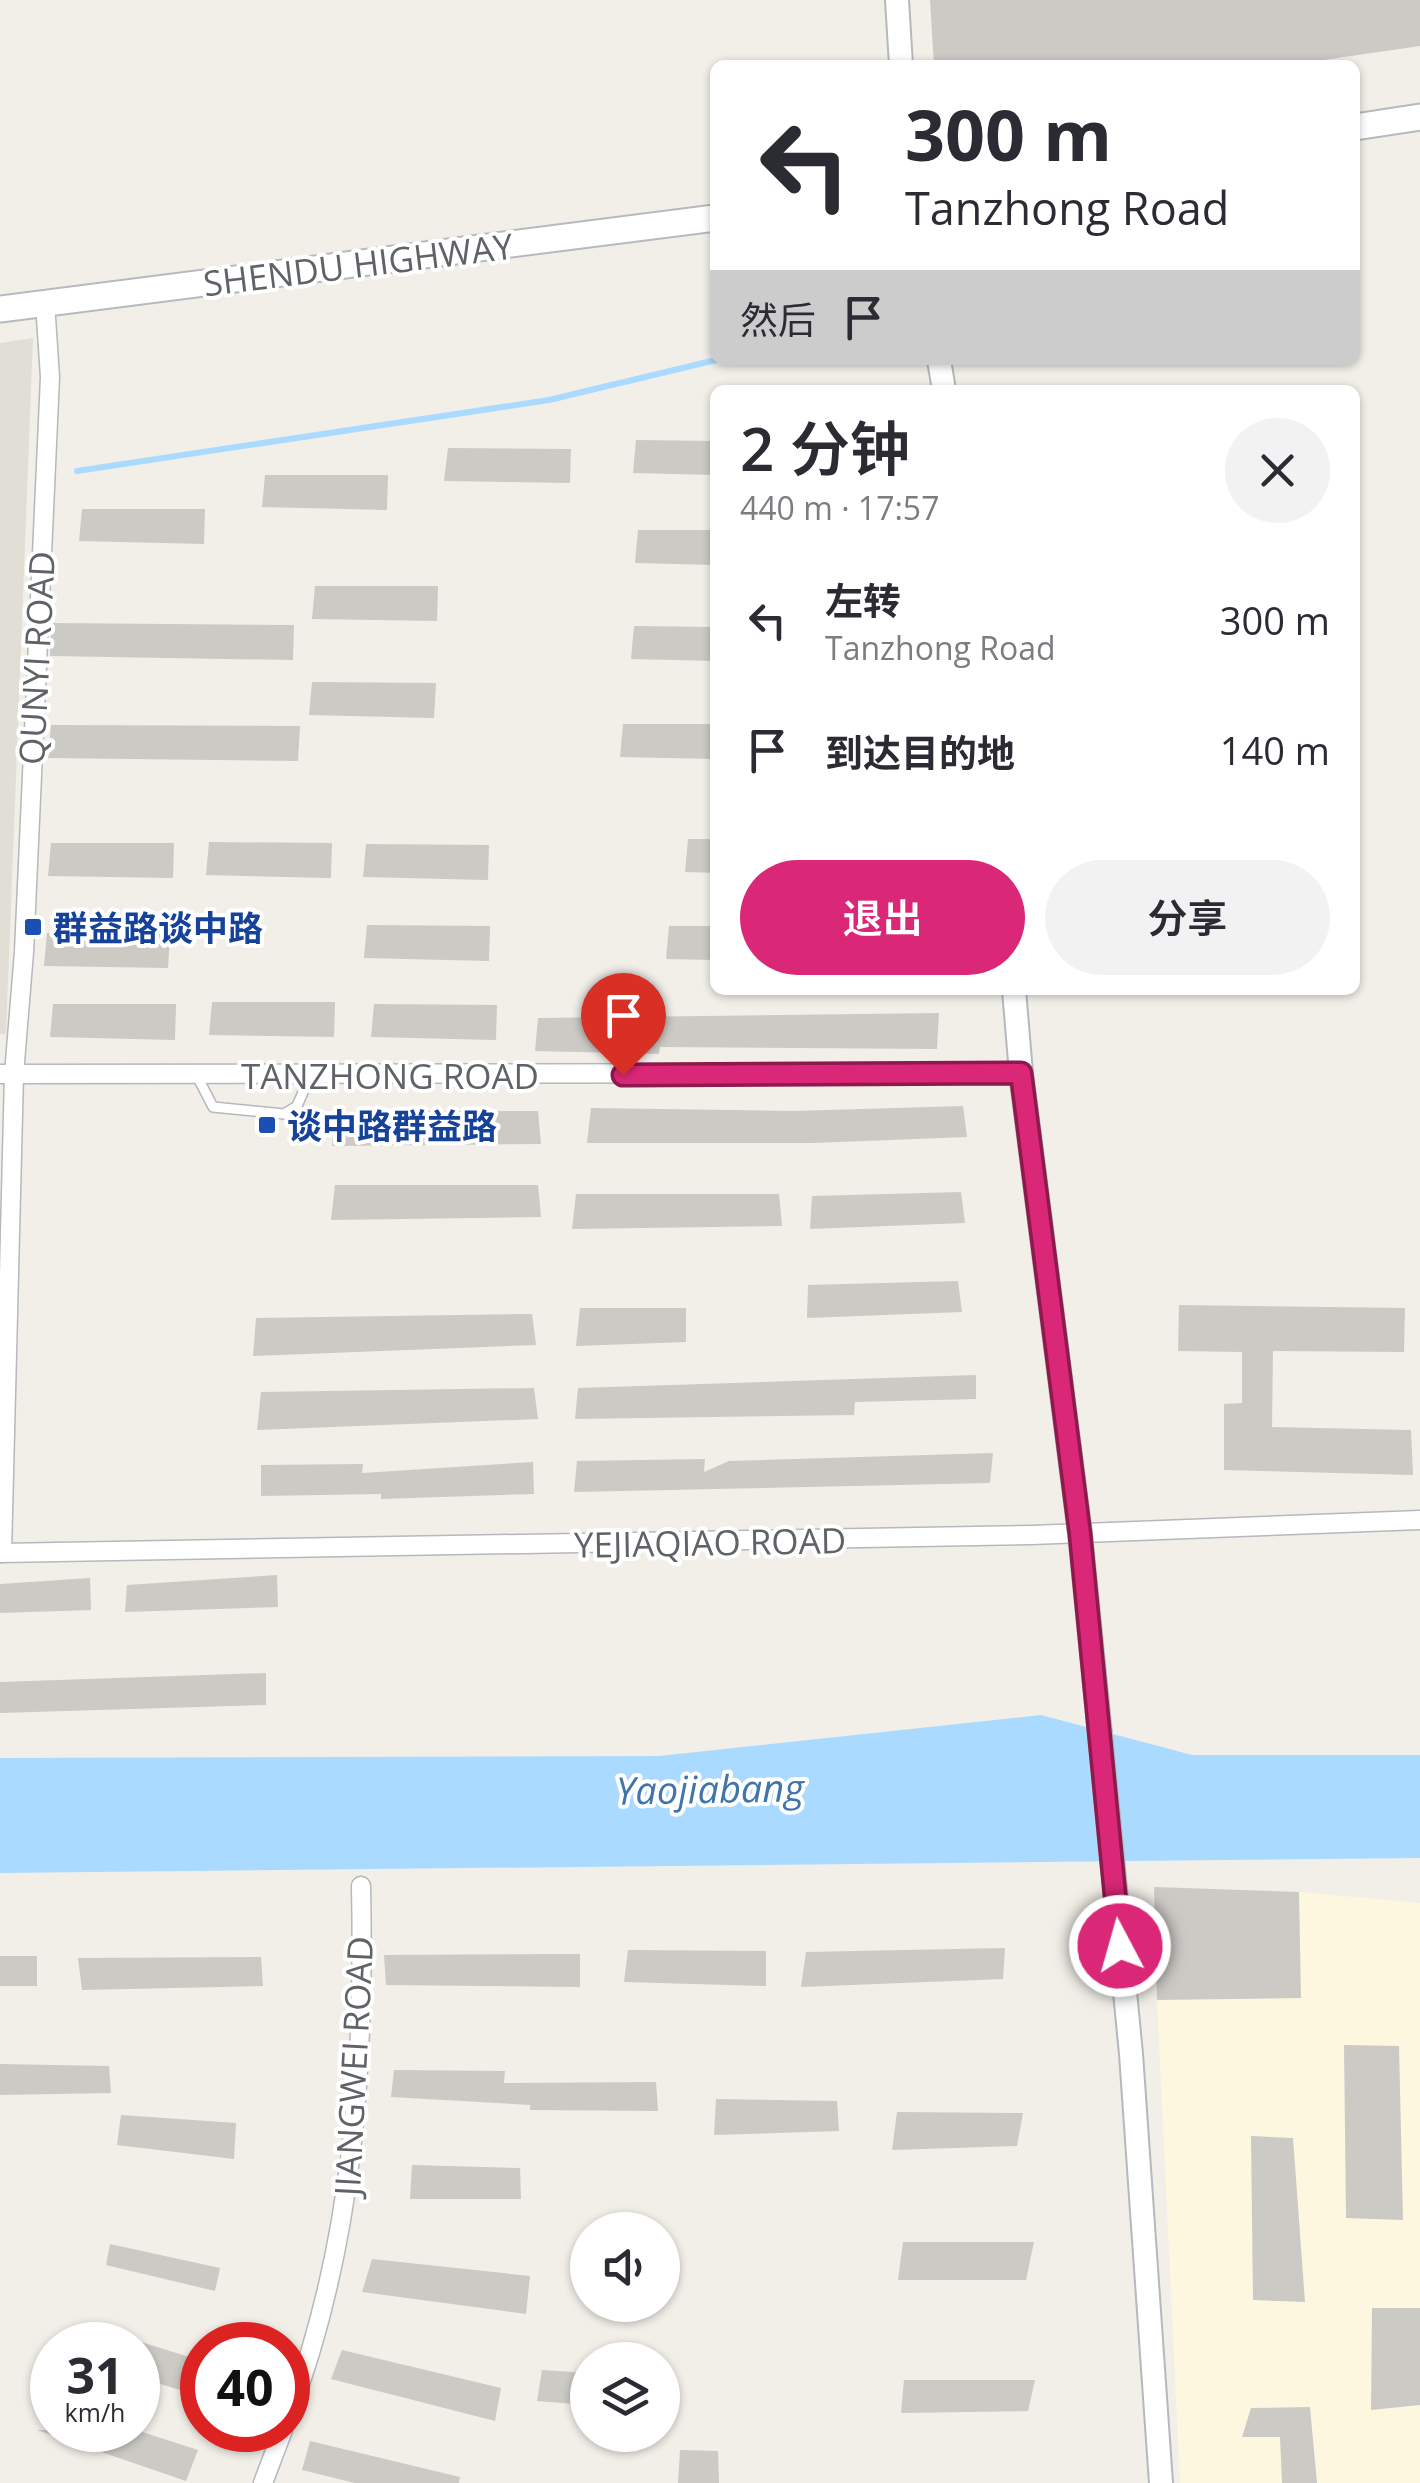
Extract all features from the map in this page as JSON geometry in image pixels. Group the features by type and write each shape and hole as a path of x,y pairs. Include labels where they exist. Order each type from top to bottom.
{"main road":[{"path":"1360,126 1420,118"},
{"name":"SHENDU HIGHWAY","path":"0,309 710,219"}],"street":[{"path":"897,0 901,60"},
{"name":"QUNYI ROAD","path":"1,1553 7,1074 24,952 50,377 45,303"},
{"path":"1014,995 1080,1534 1131,2054 1162,2483"},
{"name":"TANZHONG ROAD","path":"7,1074 1021,1073"},
{"name":"YEJIAQIAO ROAD","path":"1,1553 1013,1536 1420,1520"},
{"name":"JIANGWEI ROAD","path":"310,2360 336,2259 353,2157 361,1886"},
{"path":"263,2483 275,2452"}],"lane":[{"path":"197,1076 214,1107 284,1114 297,1106 310,1076"}],"shaded area":[{"path":"33,338 6,1034 0,1034 0,343"},
{"path":"1299,1892 1420,1903 1420,2483 1180,2483 1157,2000"}],"water":[{"name":"Yaojiabang","path":"1041,1715 1192,1755 1420,1755 1420,1858 0,1873 0,1758 659,1756"}],"building":[{"path":"930,0 1420,0 1420,46 1323,60 934,60"},
{"path":"636,440 710,441 710,475 633,473"},
{"path":"448,448 571,449 570,483 444,481"},
{"path":"265,475 388,475 387,510 262,507"},
{"path":"82,509 205,509 204,544 79,541"},
{"path":"638,530 710,530 710,565 635,563"},
{"path":"315,586 438,586 437,621 312,619"},
{"path":"51,623 294,625 293,660 50,656"},
{"path":"634,626 710,627 710,661 631,659"},
{"path":"312,682 436,683 434,718 309,715"},
{"path":"623,724 710,724 710,759 620,757"},
{"path":"51,725 300,726 298,761 48,758"},
{"path":"688,839 710,839 710,873 685,872"},
{"path":"209,842 332,843 331,878 206,875"},
{"path":"51,843 174,843 173,878 48,876"},
{"path":"366,844 489,845 488,880 363,877"},
{"path":"367,925 490,926 489,961 364,958"},
{"path":"669,926 710,926 710,960 666,959"},
{"path":"47,933 170,934 168,968 44,966"},
{"path":"212,1002 335,1002 334,1037 209,1035"},
{"path":"53,1004 176,1004 175,1040 50,1037"},
{"path":"374,1004 497,1005 496,1040 371,1037"},
{"path":"939,1013 937,1049 660,1047 659,1054 535,1051 538,1018"},
{"path":"963,1106 967,1137 812,1143 587,1143 591,1108 794,1111"},
{"path":"336,1111 538,1111 541,1144 332,1146"},
{"path":"335,1185 538,1185 541,1217 331,1220"},
{"path":"961,1192 965,1223 810,1229 812,1196"},
{"path":"576,1194 779,1194 782,1226 572,1229"},
{"path":"958,1281 962,1312 807,1318 808,1285"},
{"path":"1179,1305 1405,1308 1404,1352 1273,1351 1272,1427 1411,1430 1413,1475 1224,1470 1224,1404 1242,1403 1242,1352 1178,1351"},
{"path":"580,1308 686,1308 686,1342 576,1346"},
{"path":"532,1314 536,1345 253,1356 256,1318"},
{"path":"976,1375 976,1399 855,1402 854,1415 575,1419 578,1388"},
{"path":"534,1388 538,1419 257,1430 261,1392"},
{"path":"993,1453 990,1483 574,1492 577,1461 705,1459 704,1472 729,1461"},
{"path":"533,1462 534,1494 381,1499 381,1494 261,1496 261,1465 363,1464 362,1473"},
{"path":"277,1575 278,1607 125,1612 127,1585"},
{"path":"90,1578 91,1610 0,1613 0,1584"},
{"path":"266,1673 266,1705 0,1713 0,1682"},
{"path":"1154,1887 1299,1892 1301,1998 1157,2000"},
{"path":"1005,1948 1003,1979 801,1987 806,1952"},
{"path":"628,1950 766,1951 766,1986 624,1982"},
{"path":"580,1954 580,1987 386,1985 384,1955"},
{"path":"0,1956 37,1956 37,1986 0,1986"},
{"path":"261,1957 263,1986 82,1990 78,1958"},
{"path":"1344,2045 1399,2046 1403,2220 1346,2218"},
{"path":"0,2064 109,2066 111,2093 0,2095"},
{"path":"394,2070 505,2071 504,2083 656,2082 658,2111 530,2110 530,2105 391,2097"},
{"path":"716,2099 837,2101 839,2131 714,2135"},
{"path":"897,2112 1023,2113 1017,2146 892,2150"},
{"path":"121,2115 236,2123 234,2159 117,2145"},
{"path":"1251,2136 1293,2138 1305,2302 1253,2300"},
{"path":"412,2165 520,2168 521,2199 410,2199"},
{"path":"903,2242 1034,2242 1026,2280 898,2280"},
{"path":"110,2244 220,2268 215,2291 106,2265"},
{"path":"372,2259 530,2276 526,2314 362,2292"},
{"path":"1372,2308 1420,2308 1420,2405 1371,2410"},
{"path":"160,2348 180,2354 180,2390 160,2384"},
{"path":"342,2350 501,2388 495,2421 331,2379"},
{"path":"542,2370 570,2372 570,2404 537,2401"},
{"path":"904,2380 1035,2380 1028,2411 901,2413"},
{"path":"1310,2407 1317,2483 1282,2483 1280,2437 1242,2437 1251,2408"},
{"path":"160,2438 180,2444 180,2452 197,2452 186,2481 101,2452 160,2452"},
{"path":"310,2441 460,2477 459,2483 355,2483 302,2470"},
{"path":"680,2450 718,2451 719,2483 678,2483"}],"waterway":[{"path":"77,471 549,400 710,361"}],"place":[{"name":"群益路谈中路","path":"33,927"},
{"name":"谈中路群益路","path":"267,1125"}],"route":[{"path":"623,1075 1021,1073 1080,1534 1120,1946"}]}
